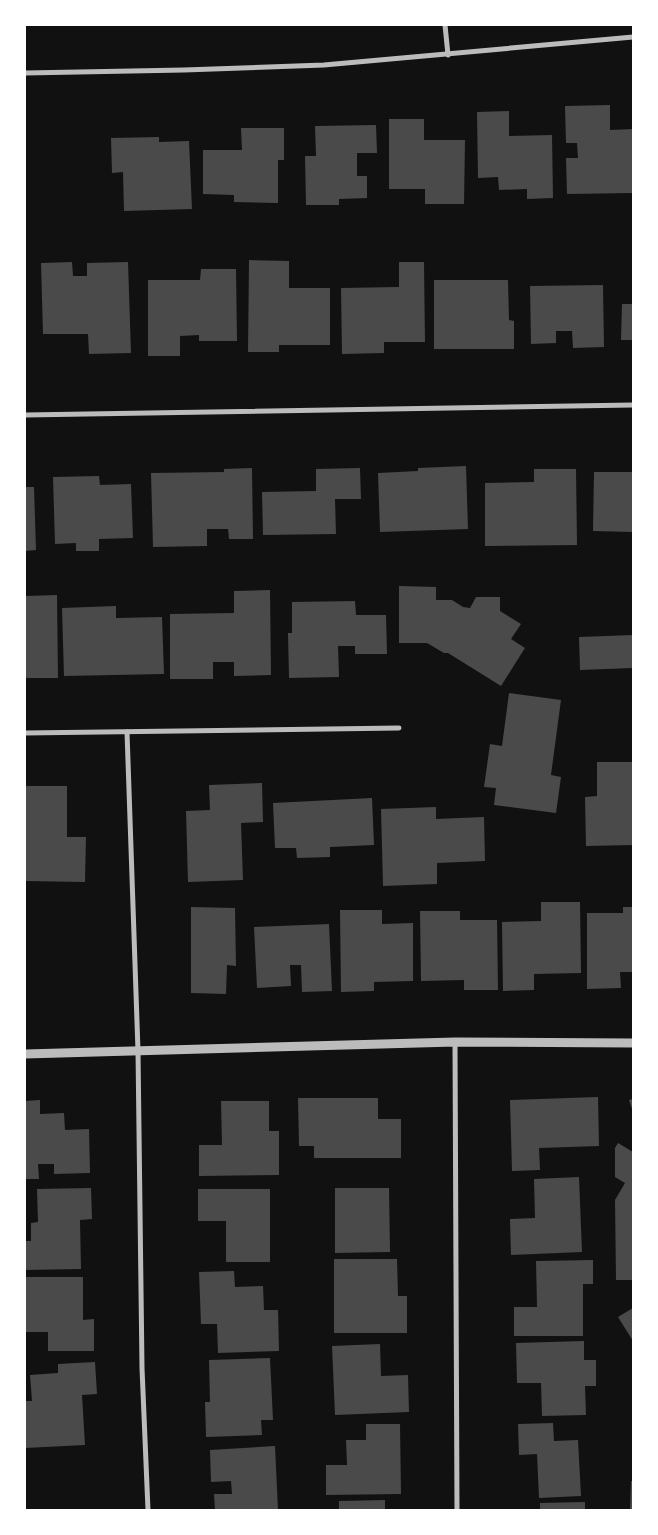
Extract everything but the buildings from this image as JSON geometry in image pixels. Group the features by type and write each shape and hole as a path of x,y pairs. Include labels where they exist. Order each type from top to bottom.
{"street":[{"path":"445,25 448,55"},
{"path":"25,73 324,65 633,37"},
{"path":"25,415 633,405"},
{"path":"25,733 399,728"},
{"path":"127,732 138,1051 142,1368 148,1510"},
{"path":"455,1042 457,1510"},
{"path":"25,1054 455,1042 633,1043"}]}
